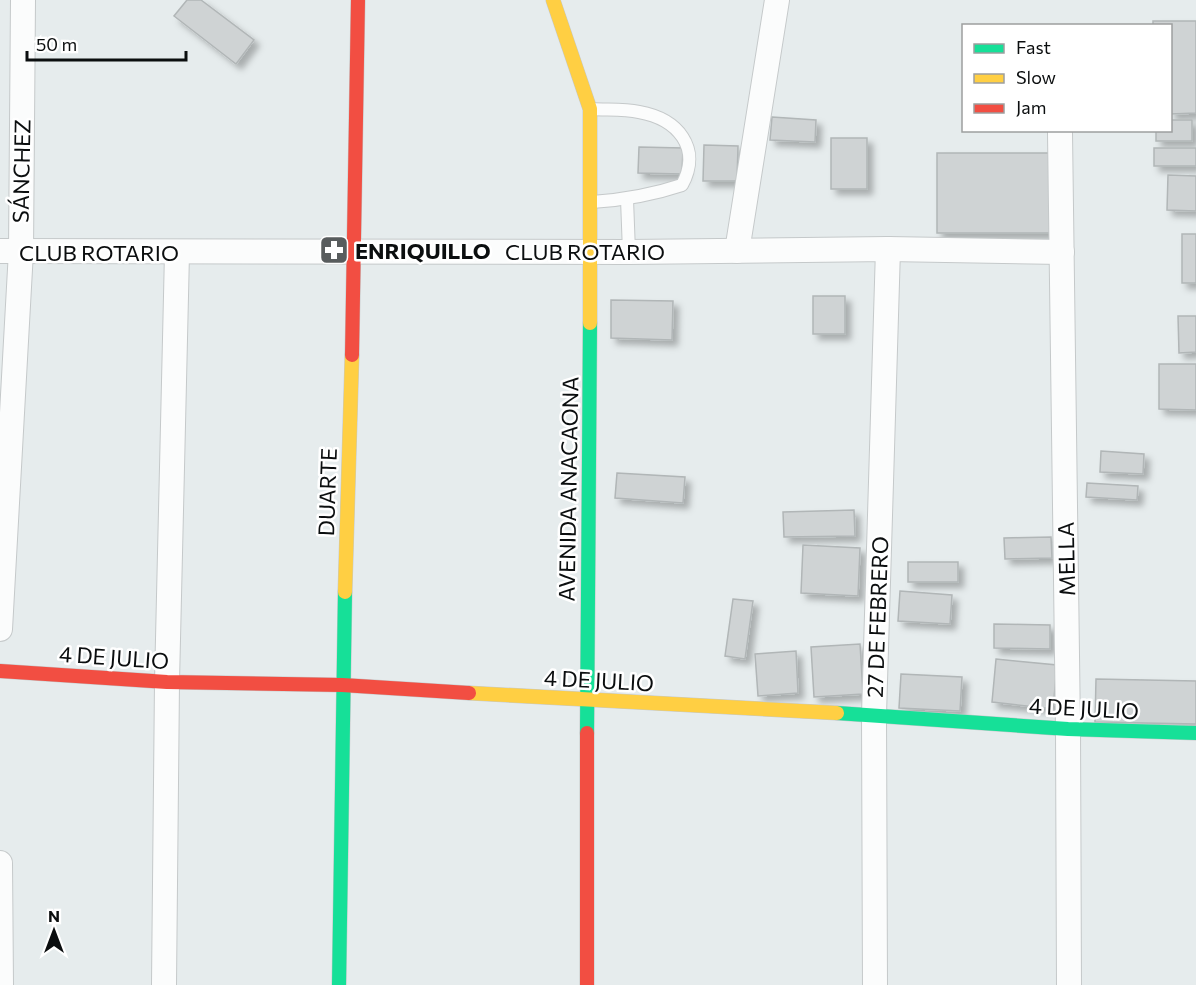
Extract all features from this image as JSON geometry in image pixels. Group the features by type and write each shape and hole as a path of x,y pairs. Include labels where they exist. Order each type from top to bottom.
{"main road":[{"name":"DUARTE","path":"339,985 342,685 355,250 357,0"},
{"name":"AVENIDA ANACAONA","path":"553,0 590,109 587,985"},
{"name":"4 DE JULIO","path":"0,671 167,682 342,685 587,701 874,715 1068,729 1196,733"}],"street":[{"name":"SÁNCHEZ","path":"0,629 10,251 23,0"},
{"path":"737,251 777,0"},
{"name":"MELLA","path":"1060,133 1069,985"},
{"name":"CLUB ROTARIO","path":"10,251 629,252 888,249 1062,252"},
{"name":"27 DE FEBRERO","path":"875,985 874,715 888,249"},
{"path":"164,985 167,682 177,253"},
{"path":"0,863 2,985"}],"lane":[{"path":"590,109 639,111 668,121 688,142 690,171 682,185 660,193 591,202"},
{"path":"627,199 629,252"}],"building":[{"path":"187,0 201,0 254,40 236,64 174,16"},
{"path":"1153,21 1196,21 1196,113 1172,114 1172,24 1153,24"},
{"path":"772,117 816,120 815,142 770,140"},
{"path":"1172,120 1192,120 1192,141 1156,141 1156,132 1172,132"},
{"path":"831,138 867,138 867,189 831,189"},
{"path":"704,145 738,146 737,181 703,181"},
{"path":"639,147 683,148 682,174 638,173"},
{"path":"1154,148 1196,148 1196,166 1154,166"},
{"path":"937,153 1051,153 1051,233 937,233"},
{"path":"1168,175 1196,176 1196,211 1167,210"},
{"path":"1182,234 1196,234 1196,283 1182,283"},
{"path":"813,296 845,296 845,334 813,334"},
{"path":"611,300 673,301 672,340 611,338"},
{"path":"1178,316 1196,316 1196,352 1179,353"},
{"path":"1159,364 1196,364 1196,410 1159,409"},
{"path":"1101,451 1144,454 1143,474 1100,472"},
{"path":"617,473 685,477 683,503 615,498"},
{"path":"1087,483 1138,486 1137,500 1086,497"},
{"path":"854,510 855,536 784,537 783,512"},
{"path":"1051,537 1052,558 1005,559 1004,538"},
{"path":"803,545 860,548 858,596 801,593"},
{"path":"908,562 958,562 958,582 908,582"},
{"path":"900,591 952,595 950,624 898,621"},
{"path":"733,599 753,601 745,659 725,656"},
{"path":"994,624 1050,625 1050,649 994,648"},
{"path":"860,644 863,694 814,697 811,647"},
{"path":"796,651 798,693 758,696 755,654"},
{"path":"996,659 1057,665 1053,709 992,702"},
{"path":"901,674 962,677 960,711 899,708"},
{"path":"1096,679 1196,681 1196,724 1095,722"}],"traffic: fast":[{"path":"587,733 590,323"},
{"path":"339,985 345,592"},
{"path":"837,713 1068,729 1196,733"}],"traffic: slow":[{"path":"553,0 590,109 590,323"},
{"path":"345,592 352,355"},
{"path":"469,693 837,713"}],"traffic: jam":[{"path":"352,355 358,0"},
{"path":"0,671 167,682 342,685 469,693"},
{"path":"587,733 587,985"}],"place":[{"name":"ENRIQUILLO","path":"334,250"}]}
